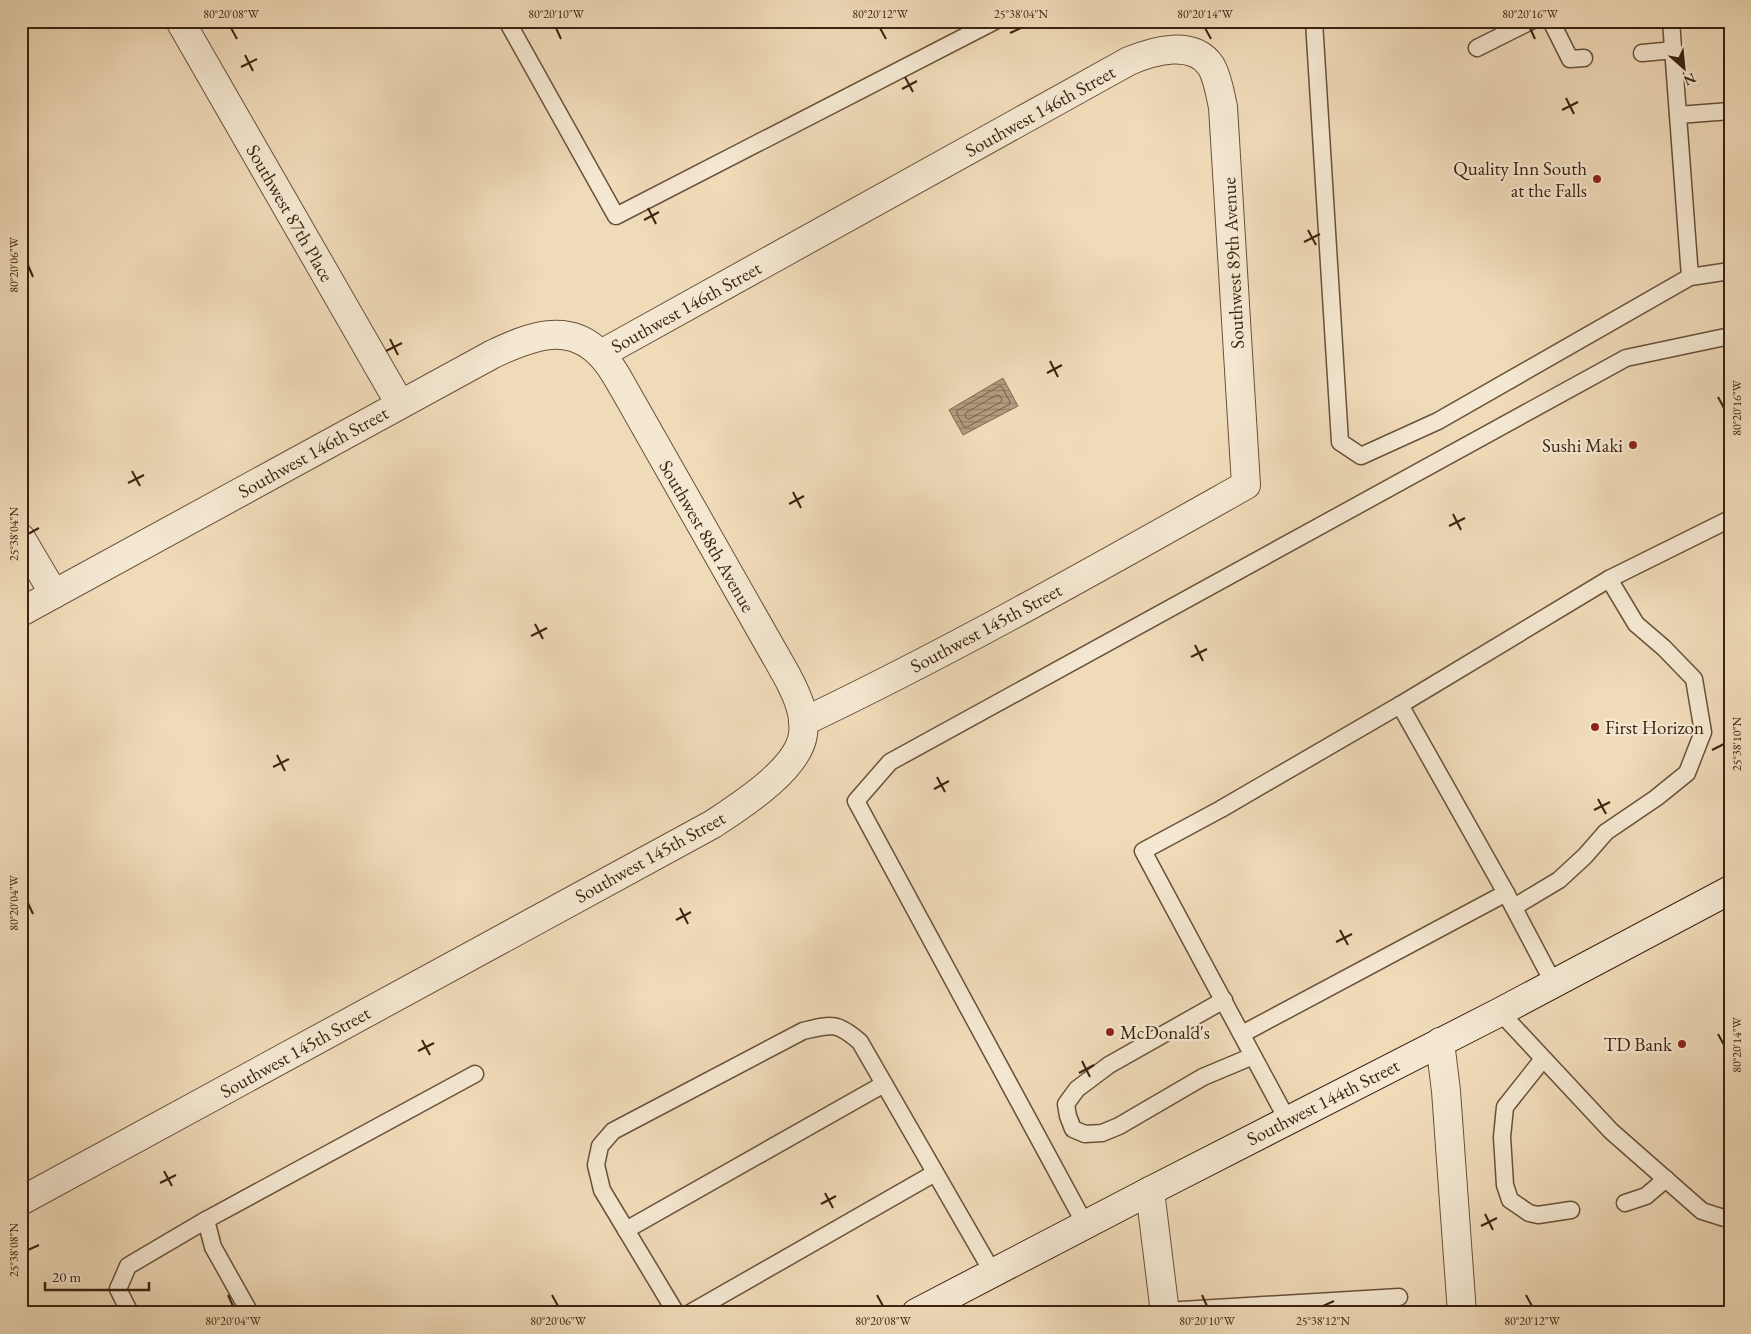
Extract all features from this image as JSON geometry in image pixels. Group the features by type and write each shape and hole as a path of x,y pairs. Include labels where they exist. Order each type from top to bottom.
{"street":[{"name":"Southwest 87th Place","path":"180,21 400,404"},
{"name":"Southwest 146th Street","path":"21,612 515,343 538,336 572,335 586,341 601,354 1129,61 1162,50 1178,49 1192,52"},
{"name":"Southwest 89th Avenue","path":"1192,52 1202,57 1210,65 1215,75 1223,107 1246,485"},
{"name":"Southwest 88th Avenue","path":"601,354 624,389 787,676 795,691 803,722"},
{"name":"Southwest 145th Street","path":"21,1201 713,824 739,807 780,773 799,748 803,733 803,722 876,687 1104,565 1246,485"},
{"path":"21,538 54,594"},
{"name":"Southwest 144th Street","path":"916,1313 1085,1224 1554,984 1730,890"},
{"path":"1440,1042 1446,1091 1462,1313"},
{"path":"1150,1191 1165,1312"}],"lane":[{"path":"507,21 616,216 995,21"},
{"path":"1314,21 1340,442 1361,456 1438,422 1690,277 1730,271"},
{"path":"1477,48 1531,21"},
{"path":"1551,21 1570,59 1584,58"},
{"path":"1671,21 1690,277"},
{"path":"1642,53 1674,50"},
{"path":"1678,115 1730,111"},
{"path":"1085,1224 856,802 890,762 1626,358 1730,336"},
{"path":"1288,1121 1144,851 1221,809 1400,705 1609,579 1730,519"},
{"path":"1242,1034 1510,900 1559,880 1585,856 1606,832 1656,798 1687,773 1703,732 1694,679 1664,648 1636,624 1609,579"},
{"path":"1400,705 1510,900 1554,984"},
{"path":"1224,1000 1109,1065 1077,1089 1066,1104 1073,1129 1084,1134 1102,1133 1119,1126 1203,1077 1253,1056"},
{"path":"1500,1012 1611,1131 1702,1211 1730,1218"},
{"path":"676,1313 602,1190 596,1165 600,1146 613,1132 803,1031 827,1025 845,1029 860,1042 993,1273"},
{"path":"1543,1059 1505,1107 1502,1137 1505,1185 1510,1200 1528,1213 1538,1215 1571,1210"},
{"path":"130,1313 118,1289 128,1266 206,1220 475,1074"},
{"path":"626,1230 884,1084"},
{"path":"690,1313 935,1173"},
{"path":"1625,1203 1646,1196 1666,1179"},
{"path":"206,1220 213,1247 250,1313"},
{"path":"1165,1312 1399,1297"}],"water":[{"path":"1003,378 1018,406 963,435 949,410"}],"place":[{"name":"Quality Inn South at the Falls","path":"1597,179"},
{"name":"Sushi Maki","path":"1633,445"},
{"name":"First Horizon","path":"1595,727"},
{"name":"McDonald's","path":"1110,1032"},
{"name":"TD Bank","path":"1682,1044"}]}
